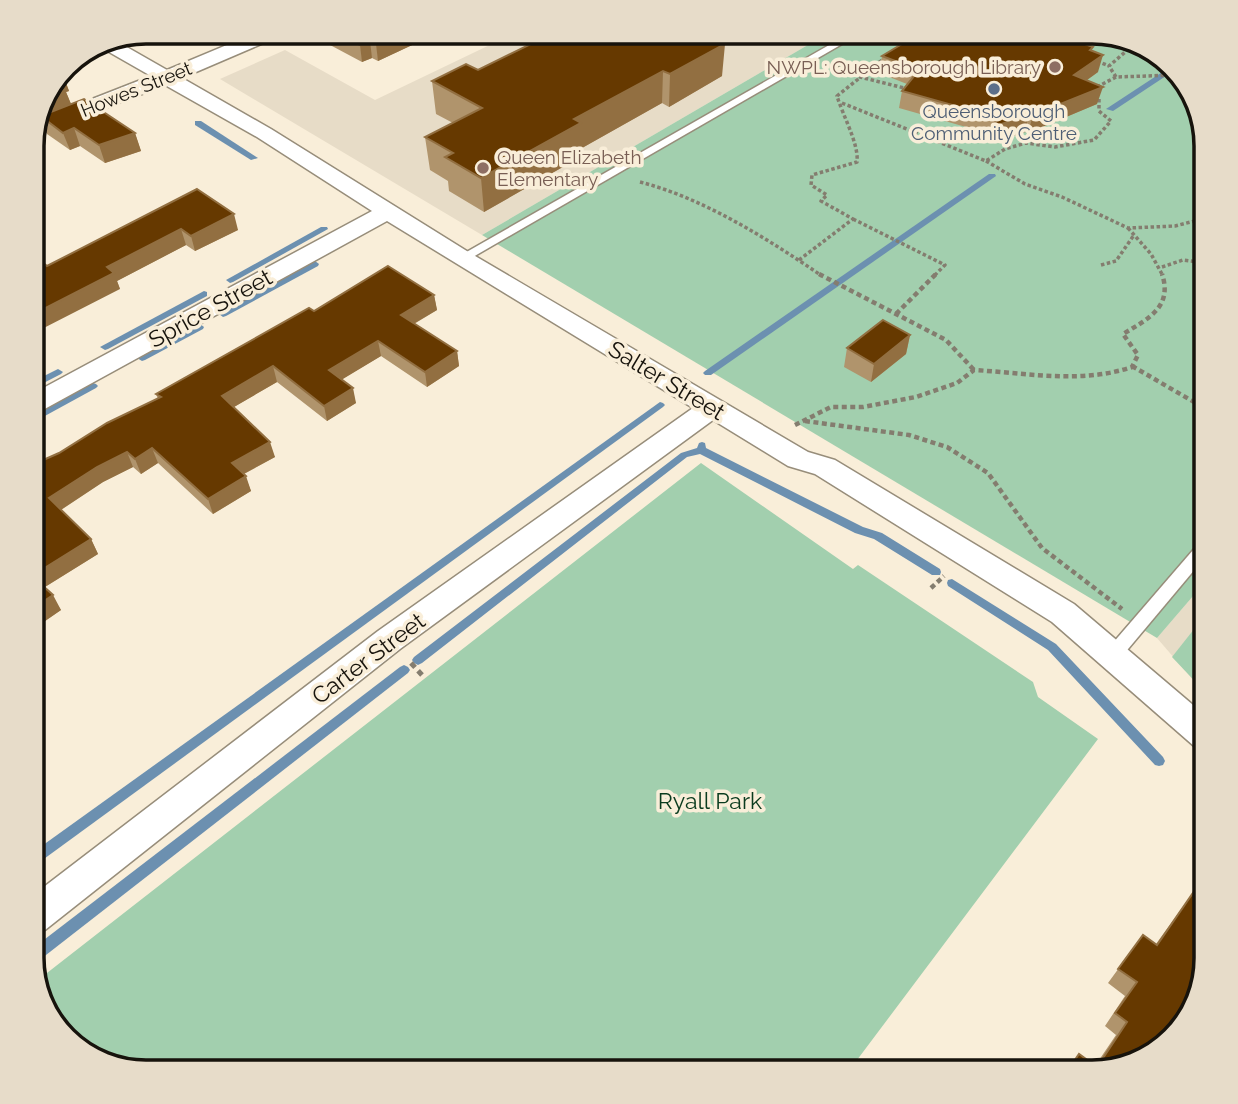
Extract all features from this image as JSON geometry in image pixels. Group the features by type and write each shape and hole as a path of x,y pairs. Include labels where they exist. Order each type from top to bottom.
{"street":[{"name":"Howes Street","path":"46,124 245,44"},
{"name":"Salter Street","path":"116,48 264,132 462,258 798,459 825,467 1063,612 1194,726"},
{"name":"Sprice Street","path":"44,398 388,211"},
{"name":"Carter Street","path":"44,909 389,640 713,407"}],"lane":[{"path":"462,258 837,44"},
{"path":"1112,656 1194,559"}],"path":[{"path":"1109,66 1127,50"},
{"path":"890,55 845,87 837,96 845,123 858,150 857,162 836,170 818,171 812,175 811,184 827,195 821,201 945,265 896,314"},
{"path":"813,58 860,78 912,89"},
{"path":"1091,58 1109,66 1116,77"},
{"path":"986,161 1005,149 1026,143 1055,147 1094,140 1111,121 1100,111 1099,99 1087,93 1116,77 1165,75"},
{"path":"770,442 831,407 863,407 916,397 957,383 974,370 1077,376 1111,374 1132,366 1138,355 1123,334 1160,308 1165,292 1162,267 1128,228 1062,197 1025,184 986,161 841,103"},
{"path":"613,172 628,179 667,188 776,244 828,280 946,340 974,370"},
{"path":"799,260 853,219"},
{"path":"1128,228 1174,226 1194,221"},
{"path":"1101,265 1116,261 1134,235"},
{"path":"1162,267 1183,260 1194,261"},
{"path":"1132,366 1194,402"},
{"path":"804,421 909,435 947,447 988,473 1042,548 1140,624"}],"shaded area":[{"name":"Queen Elizabeth Elementary","path":"492,44 809,44 482,235 220,79 285,50 375,100"},
{"path":"1194,595 1194,681 1157,638"}],"green space":[{"path":"809,44 1093,44 1131,51 1149,61 1173,84 1184,100 1194,139 1194,595 1157,638 482,235"},
{"name":"Ryall Park","path":"701,463 853,569 858,565 1033,682 1038,697 1098,739 857,1060 126,1058 107,1053 74,1030 51,997 45,974"},
{"path":"1194,629 1194,680 1172,657"}],"building":[{"path":"531,44 725,44 670,74 663,71 574,119 581,123 481,178 445,157 453,153 425,137 482,108 432,81 466,64 478,70"},
{"name":"Queensborough Community Centre","path":"902,44 1085,44 1093,47 1090,50 1103,55 1074,75 1103,87 1033,115 999,125 977,112 902,91 919,70 882,56"},
{"path":"84,99 135,133 99,145 74,128 63,133 47,121 49,113"},
{"path":"197,189 234,214 191,236 181,229 107,267 114,273 44,309 44,264 47,266"},
{"path":"388,266 434,295 401,315 457,351 425,372 378,341 329,370 353,388 324,406 273,366 222,396 270,442 232,463 246,476 208,499 152,448 135,459 127,452 97,467 49,498 91,539 44,568 44,460 107,423 161,397 156,394 309,308 314,311"},
{"path":"883,320 910,335 874,364 847,348"},
{"path":"44,587 53,595 44,601"},
{"path":"1194,891 1194,959 1187,997 1177,1015 1149,1043 1131,1053 1102,1059 1127,1022 1115,1013 1137,982 1118,969 1143,935 1157,945"},
{"path":"1079,1054 1087,1060 1075,1060"}],"waterway":[{"path":"1110,109 1164,74"},
{"path":"198,123 254,158"},
{"path":"708,373 992,176"},
{"path":"230,280 324,229"},
{"path":"223,314 315,264"},
{"path":"105,347 204,294"},
{"path":"142,358 200,327"},
{"path":"44,380 58,372"},
{"path":"44,413 93,386"},
{"path":"44,851 660,405"},
{"path":"701,450 702,445"},
{"path":"418,660 684,455 701,450"},
{"path":"701,450 859,530 878,536 936,572"},
{"path":"952,583 1052,647 1159,761"},
{"path":"44,948 404,670"}],"place":[{"name":"NWPL: Queensborough Library","path":"1055,67"},
{"name":"Queensborough Community Centre","path":"994,89"},
{"name":"Queen Elizabeth Elementary","path":"483,168"}]}
